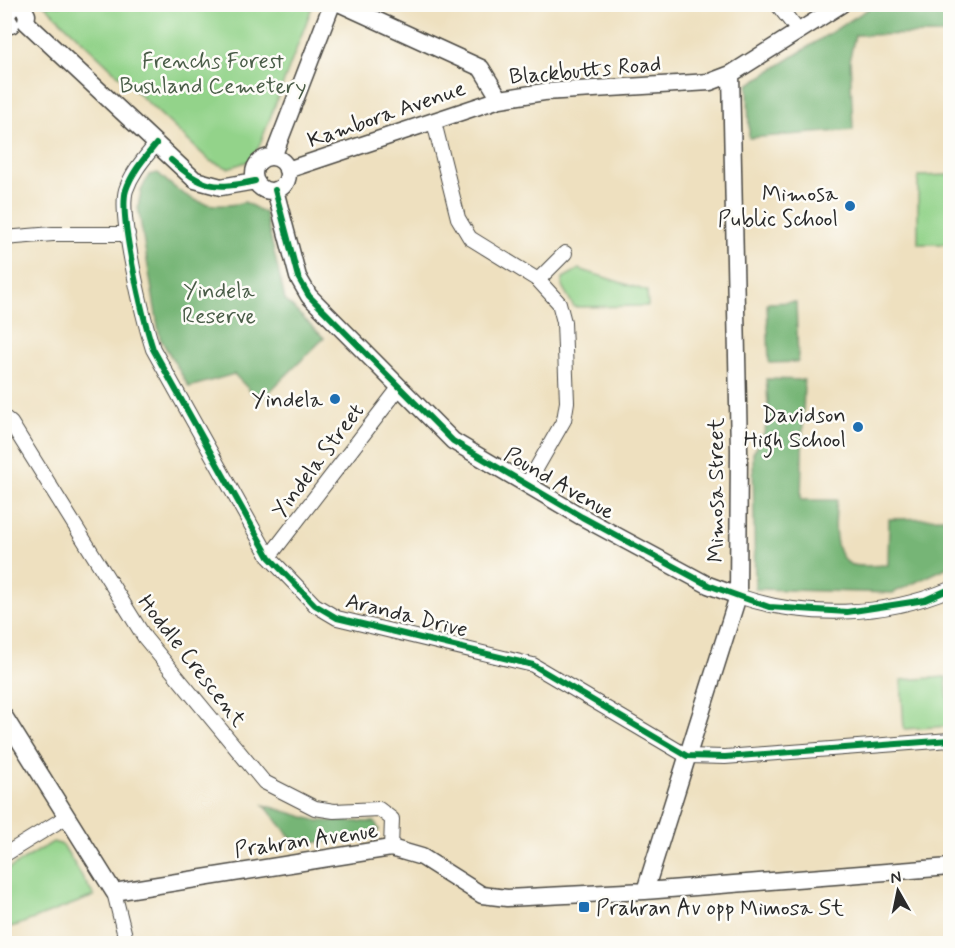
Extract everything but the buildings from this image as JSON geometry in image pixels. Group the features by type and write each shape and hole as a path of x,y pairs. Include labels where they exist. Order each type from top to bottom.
{"street":[{"path":"273,158 332,4"},
{"name":"Blackbutts Road","path":"341,4 481,68 500,99 544,92 710,82 731,74 842,4"},
{"path":"777,4 799,32"},
{"path":"9,6 24,9 27,15 14,26 156,144 187,174 204,184 221,187 255,181"},
{"name":"Mimosa Street","path":"645,891 738,596 739,450 731,74"},
{"name":"Kambora Avenue","path":"287,170 500,99"},
{"path":"434,122 458,218 470,238 538,280 559,303 564,322 567,402 564,420 528,483"},
{"name":"Aranda Drive","path":"156,144 133,173 125,193 128,234 145,325 153,349 270,557 315,605 337,618 533,665 687,756 725,757 951,740"},
{"path":"273,158 282,162 287,170 283,185 274,190 263,189 255,181 256,166 263,159 273,158"},
{"name":"Pound Avenue","path":"274,190 298,277 309,296 453,441 528,483 582,517 708,585 769,606 848,612 926,600 951,590"},
{"path":"4,238 53,234 128,234"},
{"path":"538,280 565,253"},
{"name":"Yindela Street","path":"270,557 399,388"},
{"name":"Hoddle Crescent","path":"4,417 11,423 145,638 264,782 315,808 334,811 372,808 387,813 392,819 391,848"},
{"path":"4,716 114,892 127,944"},
{"path":"4,855 66,817"},
{"name":"Prahran Avenue","path":"114,892 391,848 422,857 471,890 493,898 645,891 951,867"}],"green space":[{"path":"876,4 950,5 950,34 855,35 850,57 853,130 749,138 748,85"},
{"name":"Frenchs Forest Bushland Cemetery","path":"44,5 313,5 259,147 249,161 228,168 210,161"},
{"name":"Yindela Reserve","path":"158,173 178,190 197,201 219,205 245,202 265,213 285,300 324,338 260,401 234,374 189,387 160,338 138,207 141,191 149,175"},
{"path":"950,175 950,244 918,244 918,176"},
{"path":"579,269 647,291 648,306 574,307 562,286 563,278"},
{"path":"796,302 798,362 769,363 767,303"},
{"path":"766,379 804,380 801,500 837,500 837,544 844,559 858,566 888,565 889,519 950,518 950,566 893,593 755,589 753,453 763,435 768,418"},
{"path":"946,677 950,726 904,729 901,680"},
{"path":"264,805 318,821 375,822 379,830 372,835 297,845"},
{"path":"53,842 63,845 94,896 5,928 5,871"}],"cycle path":[{"path":"156,144 132,177 126,190 124,203 133,269 153,349 269,557 315,605 337,618 533,665 687,756 725,757 950,740"},
{"path":"171,160 192,176 210,184 219,186 255,181"},
{"path":"275,190 298,277 309,296 453,441 582,517 708,585 769,607 847,612 925,600 950,589"}],"place":[{"name":"Mimosa Public School","path":"850,206"},
{"name":"Yindela","path":"335,399"},
{"name":"Davidson High School","path":"858,427"},
{"name":"Prahran Av opp Mimosa St","path":"584,907"}]}
